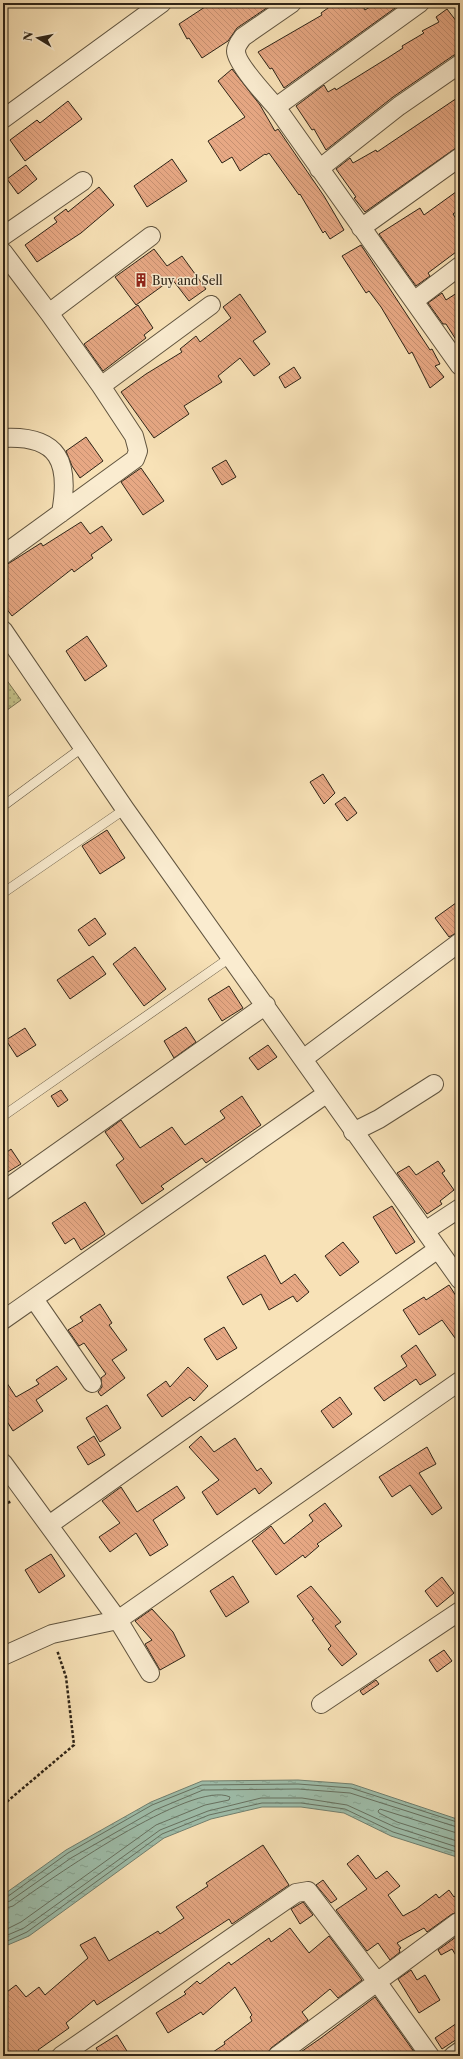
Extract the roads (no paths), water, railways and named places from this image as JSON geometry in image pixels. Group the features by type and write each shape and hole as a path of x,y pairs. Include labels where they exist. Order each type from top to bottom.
{"street":[{"path":"3,120 162,3"},
{"path":"292,3 243,37 238,43 236,51 237,57 254,81 276,107 361,228 458,360"},
{"path":"276,107 420,3"},
{"path":"320,169 399,106 460,64"},
{"path":"361,228 460,157"},
{"path":"3,236 83,181"},
{"path":"49,313 151,236"},
{"path":"3,252 101,386 134,436 138,451 135,459 3,555"},
{"path":"414,301 460,266"},
{"path":"101,386 211,305"},
{"path":"3,438 40,442 51,448 55,453 64,474 65,484 61,513"},
{"path":"3,630 125,809 266,1004 326,1094 460,1280"},
{"path":"303,1059 460,942"},
{"path":"3,1191 266,1004"},
{"path":"353,1132 379,1119 434,1084"},
{"path":"3,1320 326,1094"},
{"path":"425,1231 460,1208"},
{"path":"49,1525 438,1249"},
{"path":"34,1298 92,1383"},
{"path":"3,1656 52,1634 118,1620 460,1381"},
{"path":"3,1463 118,1620 150,1673"},
{"path":"321,1704 460,1611"},
{"path":"61,2056 296,1893 302,1891 308,1891 317,1901 430,2056"},
{"path":"277,2056 378,1983 458,1922"},
{"path":"453,2056 460,2051"}],"lane":[{"path":"3,806 83,747"},
{"path":"3,893 125,809"},
{"path":"3,1116 231,957"}],"water":[{"path":"298,1780 352,1784 460,1820 460,1858 391,1836 344,1813 301,1807 262,1807 211,1819 164,1838 29,1936 3,1947 3,1895 66,1850 151,1802 202,1781"}],"place":[{"name":"Buy and Sell","path":"141,280"}]}
